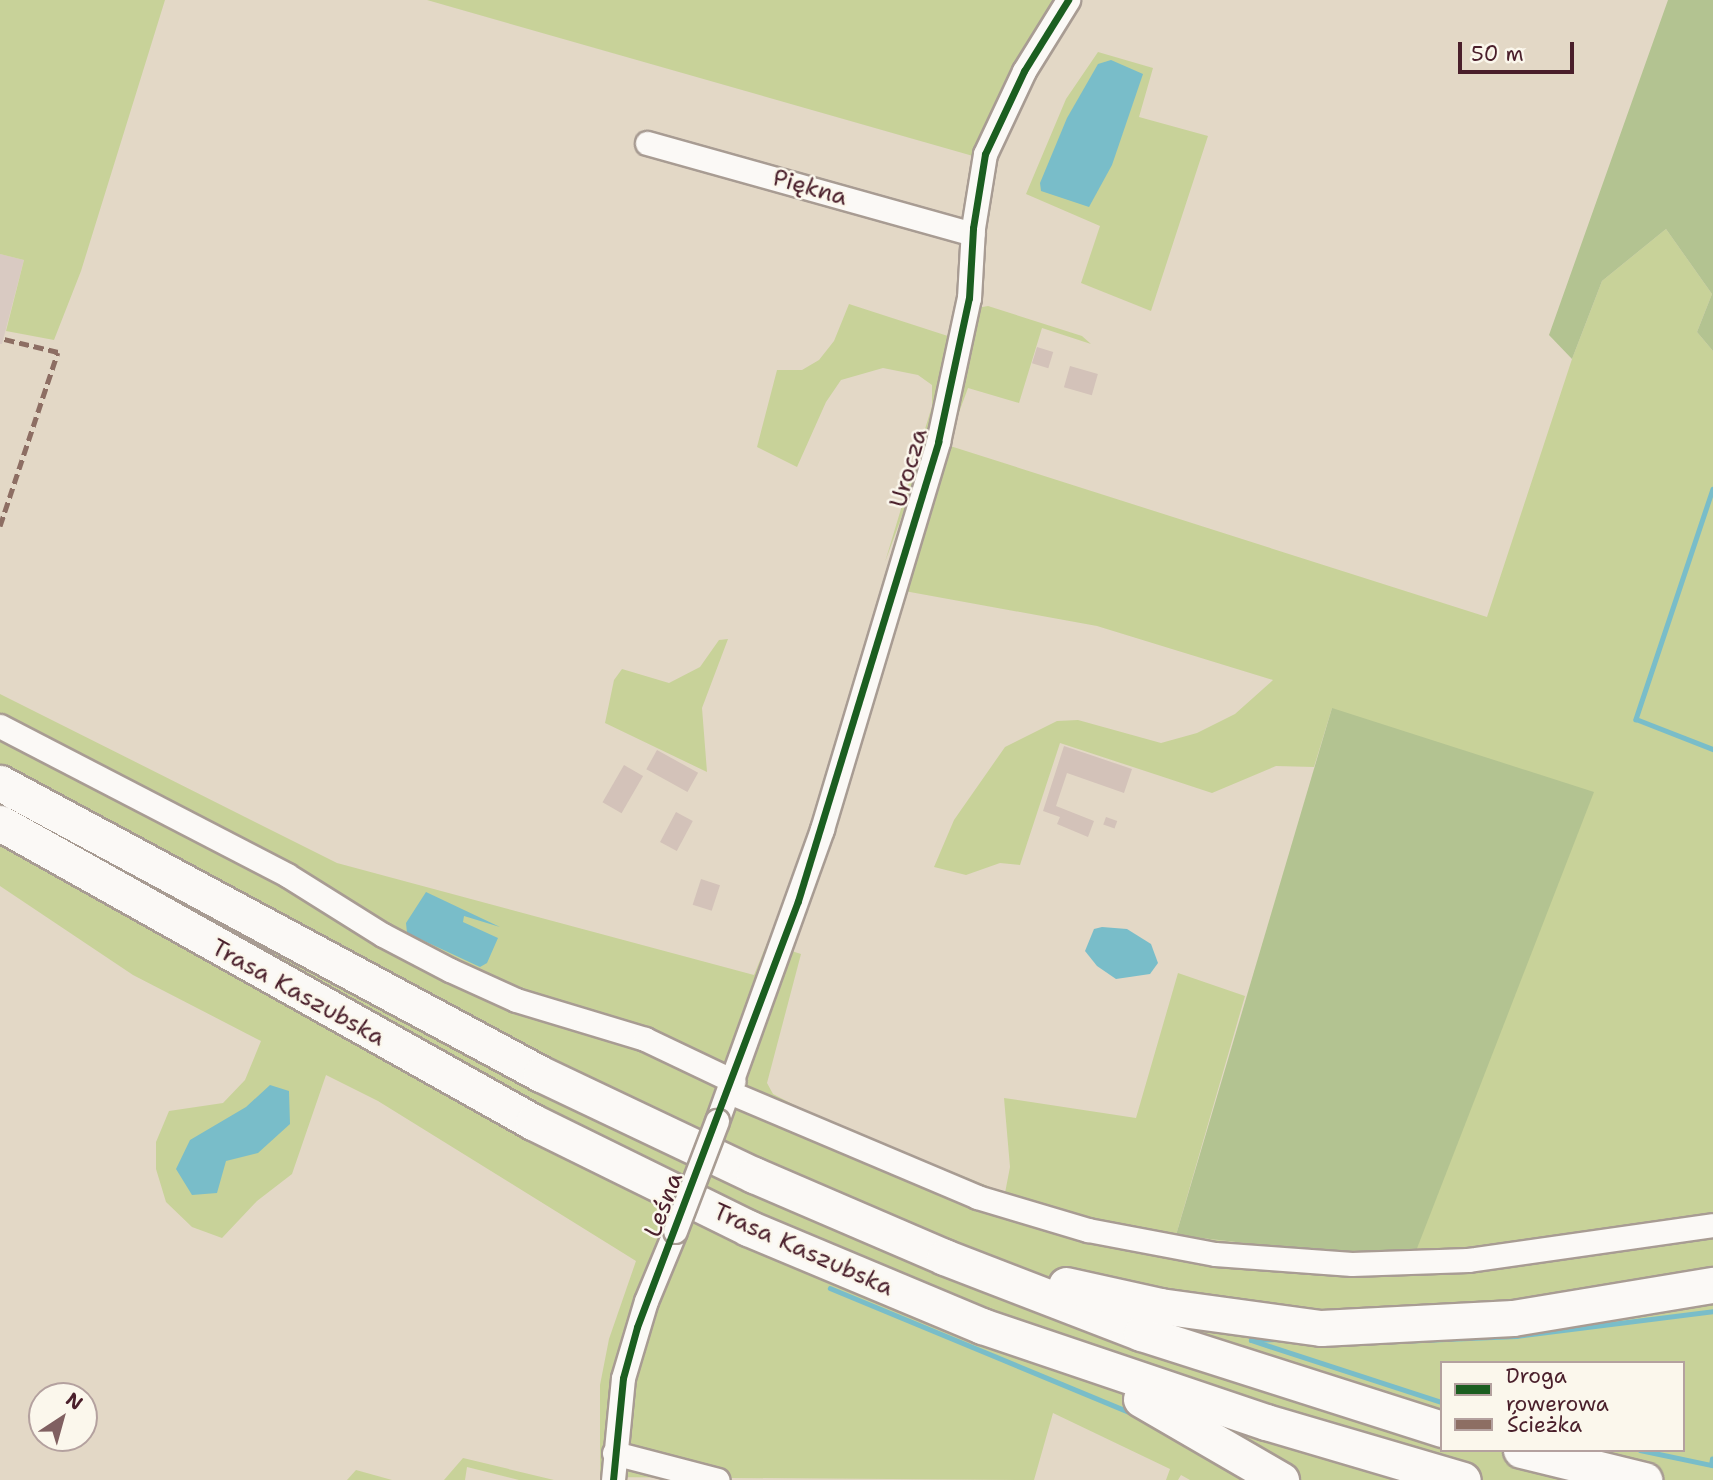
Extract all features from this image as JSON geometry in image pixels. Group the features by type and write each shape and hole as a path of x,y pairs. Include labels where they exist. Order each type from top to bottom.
{"highway":[{"name":"Trasa Kaszubska","path":"0,783 541,1074 873,1226 1140,1333 1440,1428"},
{"name":"Trasa Kaszubska","path":"0,823 270,978 640,1177 834,1266 982,1326 1266,1422 1463,1480"},
{"path":"873,1226 1101,1294 1268,1324 1321,1328 1513,1318 1713,1285"},
{"path":"982,1326 1162,1410 1281,1480"},
{"path":"1529,1452 1644,1480"}],"street":[{"name":"Urocza","path":"780,952 822,829 938,442 969,298 973,234 981,173 999,117 1068,0"},
{"name":"Piękna","path":"647,143 973,234"},
{"path":"0,726 264,862 383,935 450,970 516,1000 645,1039 731,1086 977,1197 1088,1230 1215,1254 1352,1264 1468,1260 1713,1225"},
{"name":"Leśna","path":"613,1480 623,1378 637,1326 780,952"},
{"path":"614,1453 718,1480"}],"shaded area":[{"path":"0,254 24,260 2,344 0,344"}],"green space":[{"path":"0,0 165,0 81,271 54,340 6,331 24,260 0,254"},
{"path":"427,0 1058,0 980,158"},
{"path":"1668,0 1713,0 1713,351 1697,332 1712,294 1666,229 1602,281 1572,359 1549,335"},
{"path":"1098,52 1153,68 1139,117 1208,136 1151,311 1081,283 1100,226 1026,194 1066,99"},
{"path":"1666,229 1712,294 1697,332 1713,351 1713,1480 1190,1480 1181,1475 1178,1480 1166,1480 1170,1469 1053,1413 1034,1480 600,1477 600,1385 609,1339 636,1261 378,1101 326,1075 292,1174 257,1201 222,1238 192,1227 166,1202 156,1169 156,1142 169,1111 223,1103 245,1080 261,1041 133,975 0,886 0,694 337,863 754,975 767,943 801,954 767,1083 773,1094 821,1119 1005,1193 1010,1167 1004,1098 1136,1118 1178,973 1245,996 1176,1235 1313,1251 1332,708 1314,767 1276,766 1212,793 1060,743 1020,865 1000,863 966,875 934,867 954,820 1005,747 1057,721 1078,720 1161,743 1197,733 1235,714 1273,680 1097,626 899,590 977,308 988,306 1082,336 1091,344 1042,328 1019,403 968,388 947,445 1487,617 1572,359 1602,281"},
{"path":"849,304 954,338 930,440 885,562 932,406 932,385 918,375 883,368 841,380 826,402 797,467 757,447 777,370 802,370 819,360 834,341"},
{"path":"728,639 702,708 707,772 605,723 614,680 622,669 669,683 700,667 719,640"},
{"path":"1332,708 1594,792 1416,1251 1313,1251 1176,1235"},
{"path":"463,1458 554,1480 519,1480 467,1467 465,1480 444,1480"},
{"path":"356,1470 392,1480 347,1480"}],"water":[{"path":"1111,60 1143,74 1112,165 1089,207 1041,191 1040,183 1067,118 1098,64"},
{"path":"426,892 500,927 464,916 463,922 498,938 487,963 480,967 407,933 406,923"},
{"path":"1094,929 1127,929 1151,944 1158,963 1150,974 1116,979 1097,966 1085,951"},
{"path":"270,1085 289,1091 290,1124 258,1153 226,1161 217,1193 192,1195 176,1169 190,1140 246,1107"}],"building":[{"path":"1037,347 1053,352 1048,368 1032,363"},
{"path":"1070,366 1098,374 1092,395 1064,387"},
{"path":"1064,746 1132,769 1124,793 1067,773 1056,806 1094,821 1088,837 1057,824 1060,817 1043,811"},
{"path":"657,750 698,773 687,792 646,769"},
{"path":"624,765 643,776 622,813 602,802"},
{"path":"676,812 693,821 677,851 660,842"},
{"path":"1106,817 1117,821 1115,829 1103,825"},
{"path":"701,879 720,885 712,911 693,905"}],"waterway":[{"path":"1713,489 1636,719 1713,749"},
{"path":"830,1288 1136,1415"},
{"path":"1352,1343 1516,1336 1713,1311"},
{"path":"1251,1340 1277,1339"},
{"path":"1251,1340 1440,1401"},
{"path":"1649,1452 1711,1465 1712,1459"}],"marked path":[{"path":"0,526 58,352 4,339"}],"cycle path":[{"path":"613,1480 623,1378 637,1327 798,901 938,442 969,298 973,228 985,154 1024,71 1068,0"}]}
